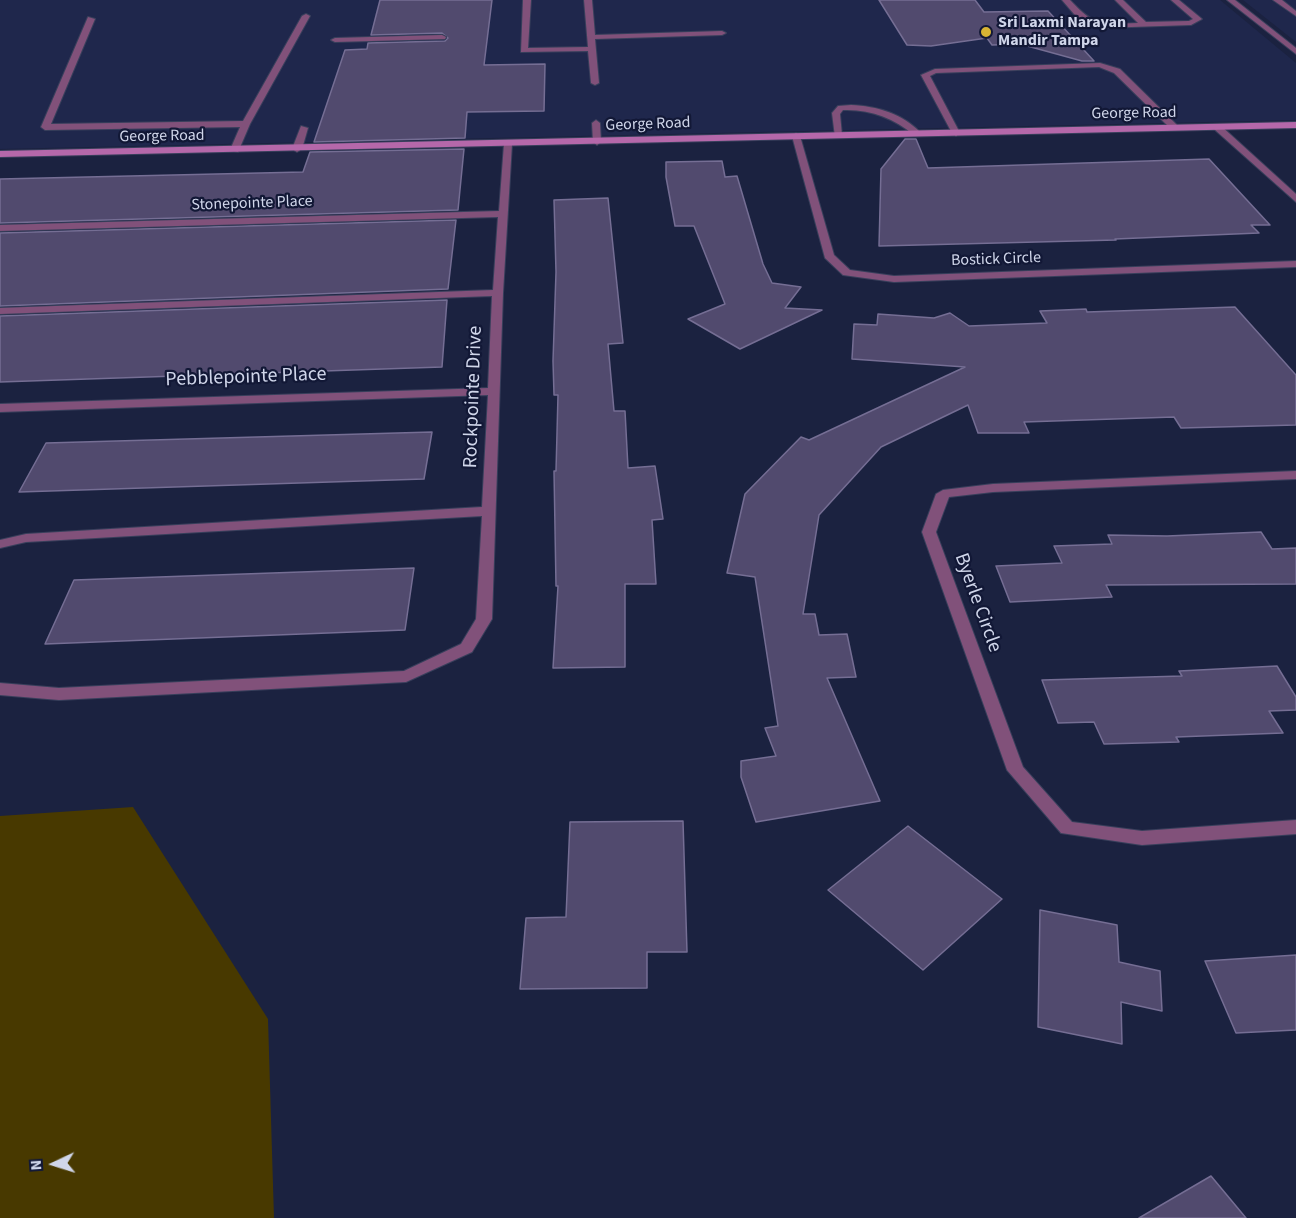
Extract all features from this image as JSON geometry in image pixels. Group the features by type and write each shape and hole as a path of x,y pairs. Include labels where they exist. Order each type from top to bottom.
{"street":[{"path":"527,0 524,50 592,49"},
{"path":"588,0 595,83"},
{"path":"1066,0 1083,19 1102,26 1191,23 1198,19 1175,0"},
{"path":"1119,0 1145,25"},
{"path":"1231,0 1296,52"},
{"path":"1277,0 1296,14"},
{"path":"235,150 246,124 306,16"},
{"path":"91,18 45,127 246,124"},
{"path":"591,37 722,33"},
{"path":"335,40 442,37"},
{"path":"956,133 926,75 934,71 1100,65 1117,71 1175,128"},
{"path":"838,135 836,113 841,108 857,106 902,120 917,133"},
{"path":"596,123 597,142"},
{"name":"George Road","path":"0,154 1296,125"},
{"path":"1217,127 1296,199"},
{"path":"297,148 304,128"},
{"name":"Bostick Circle","path":"796,136 829,256 847,273 894,279 1296,264"},
{"name":"Rockpointe Drive","path":"0,689 59,694 406,676 467,648 484,620 493,391 508,144"},
{"name":"Stonepointe Place","path":"0,228 504,214"},
{"path":"0,311 498,293"},
{"name":"Pebblepointe Place","path":"0,408 493,391"},
{"name":"Byerle Circle","path":"1296,475 993,488 943,494 929,532 1016,771 1067,828 1142,838 1296,827"},
{"path":"0,544 26,538 489,511"}],"shaded area":[{"path":"0,0 1220,0 1296,63 1296,120 0,149"},
{"path":"1243,0 1296,0 1296,42"},
{"path":"133,807 268,1019 274,1218 0,1218 0,816"}],"building":[{"path":"380,0 492,0 484,65 545,64 544,111 467,112 465,138 314,142 345,50 367,49 368,43 445,41 448,38 442,33 371,35"},
{"name":"Sri Laxmi Narayan Mandir Tampa","path":"879,0 975,0 984,12 1048,11 1094,61 1082,61 1020,44 992,45 987,38 931,46 907,45"},
{"path":"905,139 916,139 928,168 1209,159 1270,225 1251,225 1259,233 1116,240 879,246 881,169"},
{"path":"464,149 458,210 0,223 0,179 303,172 310,152"},
{"path":"722,161 725,177 737,176 763,264 772,283 801,287 785,308 822,310 740,349 688,319 725,304 694,226 675,226 666,177 666,162"},
{"path":"608,198 623,343 608,344 614,411 625,411 628,468 655,466 663,519 652,520 656,584 625,584 625,667 553,668 558,586 556,586 554,471 556,471 558,395 554,395 553,361 556,272 554,200"},
{"path":"456,220 448,289 0,306 0,233"},
{"path":"447,300 442,367 0,382 0,316"},
{"path":"1235,307 1296,375 1296,425 1181,428 1174,417 1024,422 1029,433 978,433 968,405 881,447 819,515 803,614 815,614 819,635 847,634 856,677 827,678 880,801 756,822 741,777 741,761 776,756 765,728 778,726 755,577 727,573 745,494 801,437 809,440 965,367 852,359 854,324 877,325 878,314 934,318 950,313 969,326 1047,323 1040,311 1086,309 1087,312"},
{"path":"432,432 424,479 19,492 46,443"},
{"path":"1261,532 1272,549 1296,548 1296,584 1106,585 1112,597 1010,602 996,566 1062,563 1054,546 1112,544 1108,535 1167,536"},
{"path":"414,568 405,630 45,644 74,580"},
{"path":"1277,666 1296,697 1296,710 1269,711 1283,733 1176,737 1179,742 1104,744 1094,722 1058,723 1042,680 1182,676 1179,671"},
{"path":"683,821 687,952 647,952 647,988 520,989 526,918 566,917 570,822"},
{"path":"908,826 1002,899 923,970 828,890"},
{"path":"1040,910 1117,925 1119,962 1160,971 1162,1011 1121,1002 1122,1044 1038,1027"},
{"path":"1296,955 1296,1030 1236,1033 1205,961"},
{"path":"1211,1176 1246,1218 1139,1218"}],"place":[{"name":"Sri Laxmi Narayan Mandir Tampa","path":"986,32"}]}
